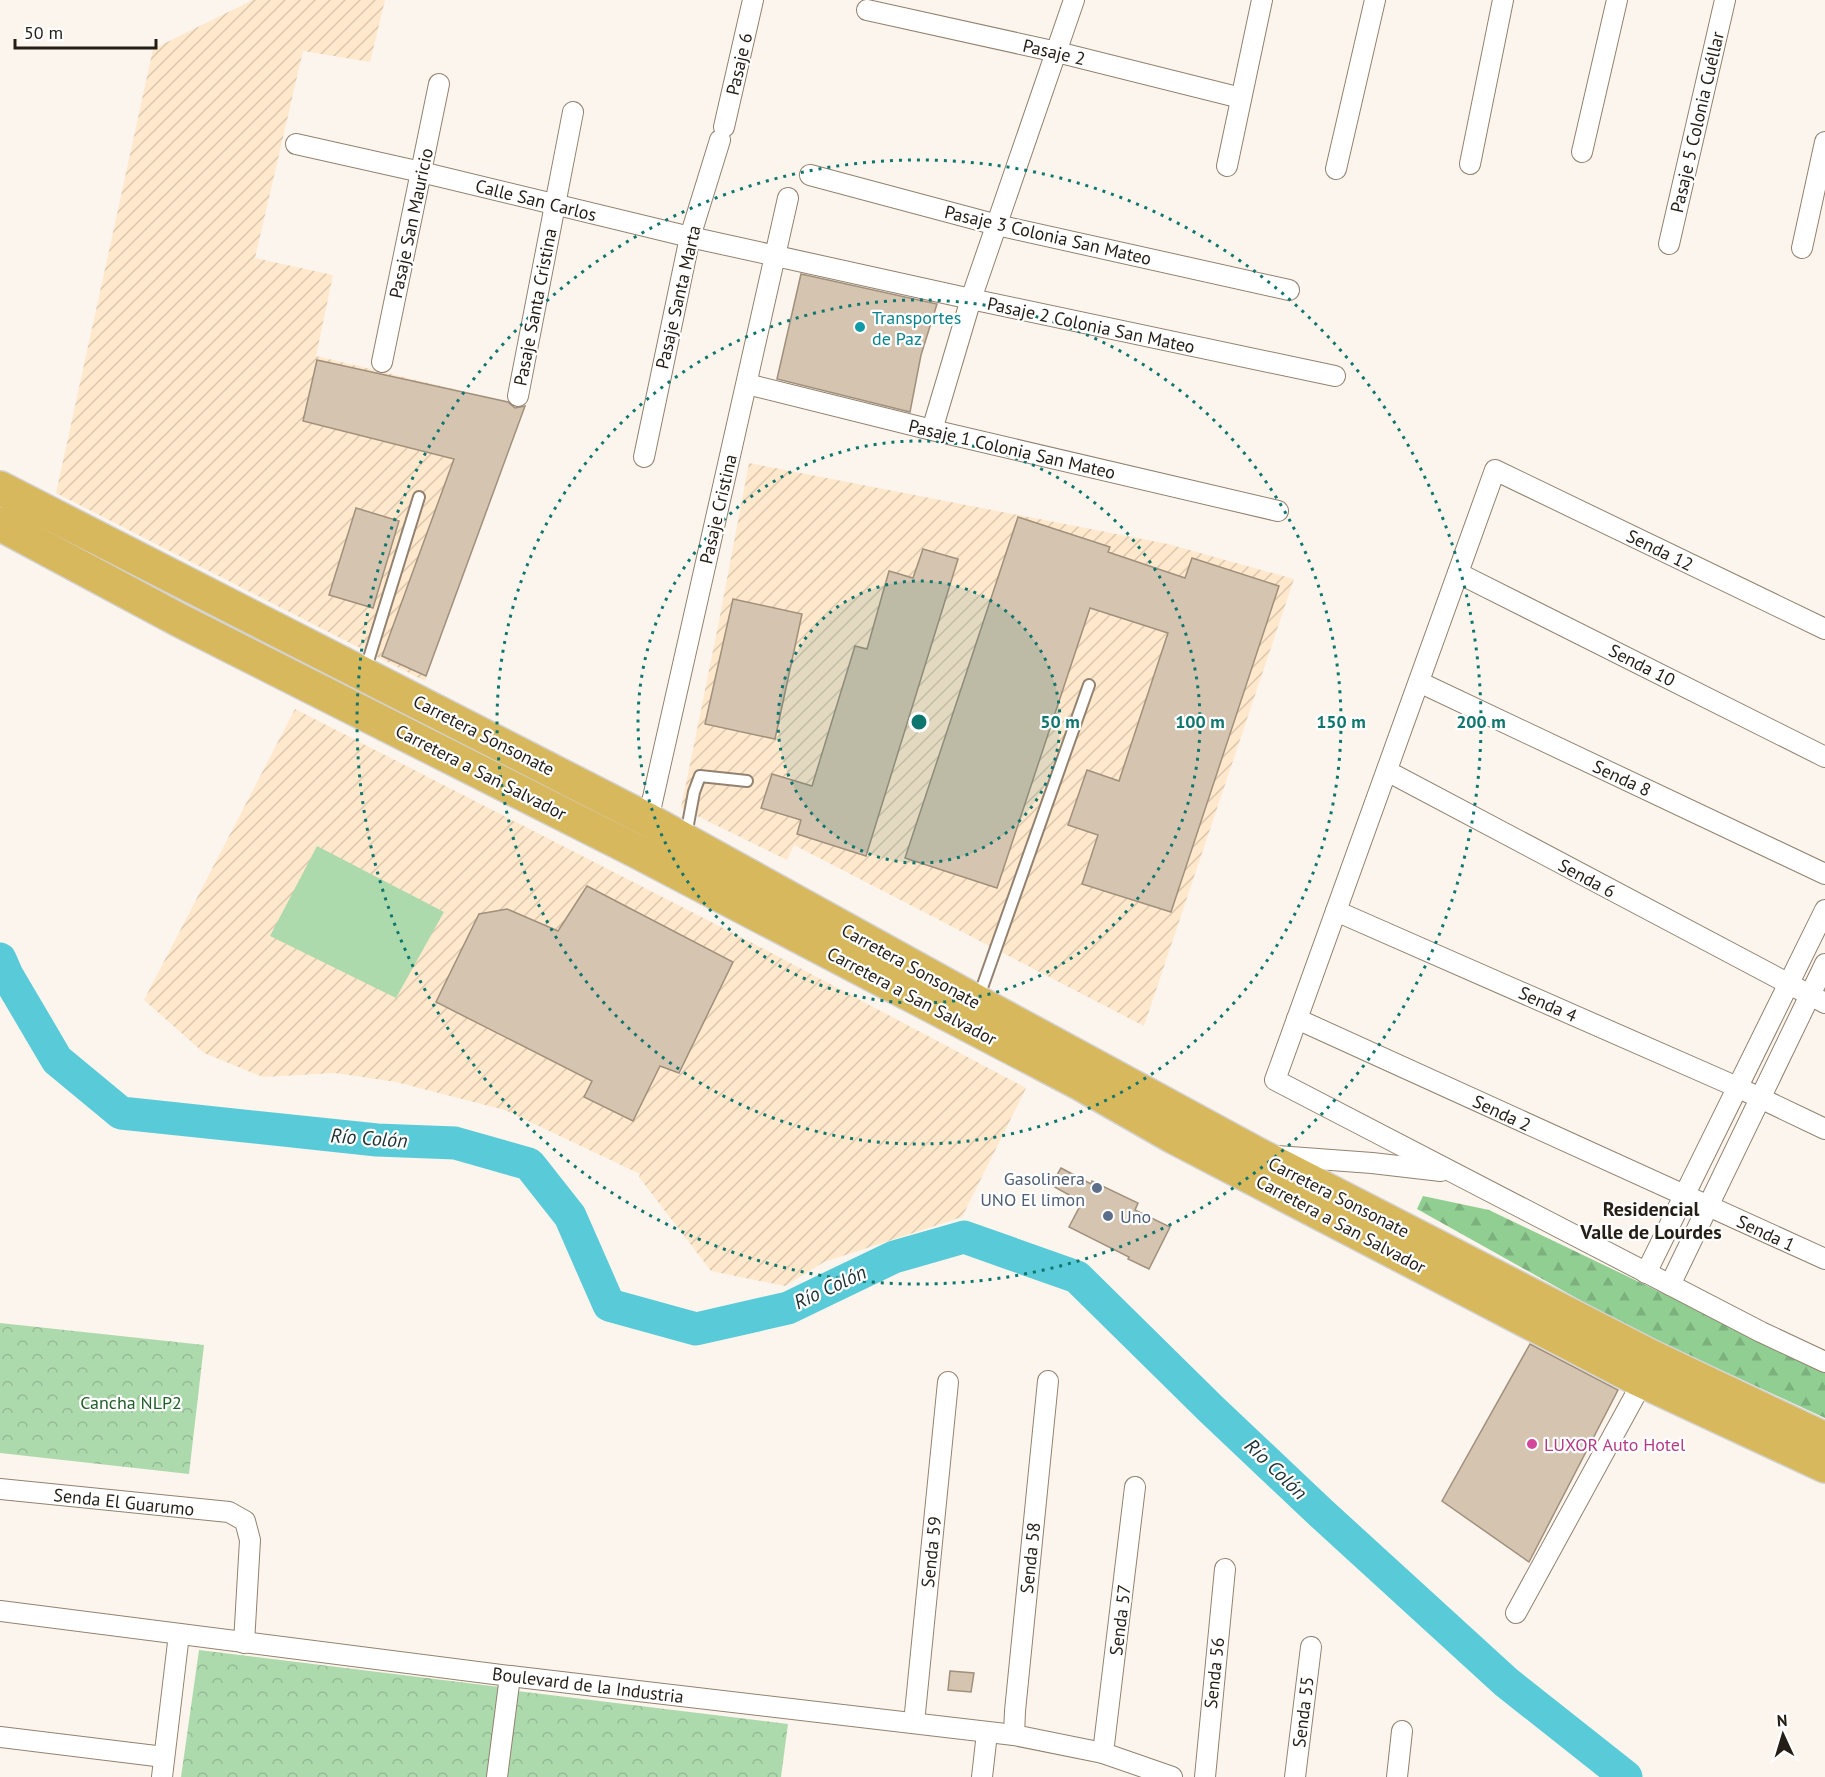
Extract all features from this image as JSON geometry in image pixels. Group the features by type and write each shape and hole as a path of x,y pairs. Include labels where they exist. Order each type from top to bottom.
{"highway":[{"name":"Carretera Sonsonate","path":"0,488 648,820 1259,1155 1650,1356 1825,1439"},
{"name":"Carretera a San Salvador","path":"0,524 179,620 636,851 1081,1084 1172,1136 1643,1381 1825,1466"}],"street":[{"name":"Pasaje 6","path":"722,133 753,0"},
{"path":"932,430 971,299 1074,0"},
{"path":"1227,166 1262,0"},
{"path":"1336,169 1375,0"},
{"path":"1470,164 1503,0"},
{"path":"1582,152 1617,0"},
{"name":"Pasaje 5 Colonia Cuéllar","path":"1669,244 1725,0"},
{"name":"Pasaje 2","path":"867,10 1057,52 1241,98"},
{"name":"Pasaje San Mauricio","path":"382,362 439,84"},
{"name":"Pasaje Santa Cristina","path":"518,396 573,112"},
{"name":"Pasaje Santa Marta","path":"644,457 690,237 722,133"},
{"path":"1802,248 1825,142"},
{"name":"Calle San Carlos","path":"296,144 777,256"},
{"name":"Pasaje 3 Colonia San Mateo","path":"810,175 997,225 1289,290"},
{"name":"Pasaje Cristina","path":"648,820 777,256 788,198"},
{"name":"Pasaje 2 Colonia San Mateo","path":"777,256 1335,376"},
{"name":"Pasaje 1 Colonia San Mateo","path":"747,384 1278,511"},
{"name":"Senda 12","path":"1458,573 1495,470 1825,629"},
{"path":"1458,573 1275,1080 1761,1332 1825,1362"},
{"name":"Senda 10","path":"1458,573 1825,757"},
{"name":"Senda 8","path":"1419,682 1825,874"},
{"name":"Senda 6","path":"1387,771 1817,999"},
{"name":"Senda 4","path":"1336,910 1737,1087 1825,1129"},
{"path":"1646,1273 1825,910"},
{"path":"1670,1285 1760,1098 1817,999 1825,964"},
{"name":"Senda 2","path":"1297,1019 1708,1206"},
{"path":"1259,1155 1372,1163 1456,1173"},
{"name":"Senda 1","path":"1708,1206 1825,1259"},
{"path":"1516,1612 1643,1381"},
{"name":"Senda 59","path":"914,1723 948,1382"},
{"name":"Senda 58","path":"1014,1735 1048,1382"},
{"name":"Senda 57","path":"1102,1753 1136,1487"},
{"name":"Senda El Guarumo","path":"0,1489 229,1512 245,1521 250,1539 244,1643"},
{"name":"Senda 56","path":"1204,1777 1225,1569"},
{"name":"Boulevard de la Industria","path":"0,1611 510,1676 1014,1735 1102,1753 1172,1777"},
{"path":"162,1777 179,1634"},
{"name":"Senda 55","path":"1296,1777 1311,1647"},
{"path":"497,1777 510,1676"},
{"path":"1397,1777 1402,1731"},
{"path":"982,1777 987,1733"},
{"path":"0,1737 164,1757"}],"lane":[{"path":"364,674 419,497"},
{"path":"977,1002 1089,685"},
{"path":"685,842 694,792 700,776 747,781"}],"shaded area":[{"path":"253,0 385,0 370,62 303,51 255,258 333,275 316,356 525,406 425,681 56,493 153,49"},
{"path":"749,463 1168,544 1294,579 1144,1026 794,845 787,860 681,808"},
{"path":"295,709 764,949 1026,1088 962,1217 824,1262 785,1286 711,1271 639,1177 640,1174 505,1110 396,1082 335,1073 263,1077 204,1053 144,1000"}],"green space":[{"path":"317,846 444,912 396,998 270,936"},
{"path":"1423,1196 1489,1210 1825,1371 1825,1418 1630,1328 1417,1209"},
{"name":"Cancha NLP2","path":"0,1323 204,1345 189,1474 0,1453"},
{"path":"199,1650 508,1688 500,1777 181,1777"},
{"path":"517,1691 788,1724 781,1777 505,1777"}],"building":[{"name":"Transportes de Paz","path":"801,274 937,304 921,355 910,412 777,379"},
{"path":"317,360 508,402 515,408 525,406 426,676 382,656 454,459 303,421"},
{"path":"356,508 399,521 373,608 329,595"},
{"path":"1018,517 1110,547 1108,552 1185,578 1192,558 1279,586 1171,912 1082,884 1098,835 1068,825 1087,770 1119,781 1168,633 1090,608 997,888 905,858"},
{"path":"923,549 958,559 866,856 797,834 801,820 761,808 772,774 812,786 855,646 867,649 889,571 913,578"},
{"path":"733,599 802,614 775,739 705,724"},
{"path":"587,886 733,962 679,1073 660,1066 633,1121 584,1097 592,1081 436,1002 479,914 507,909 558,931"},
{"name":"Uno","path":"1061,1168 1091,1184 1092,1181 1138,1203 1135,1210 1170,1227 1149,1269 1069,1227 1082,1202 1051,1185"},
{"name":"LUXOR Auto Hotel","path":"1530,1344 1618,1390 1529,1562 1442,1501"},
{"path":"950,1671 974,1673 971,1692 948,1690"}],"waterway":[{"name":"Río Colón","path":"0,959 57,1060 121,1113 377,1140 455,1143 529,1164 570,1216 609,1305 696,1329 788,1308 894,1257 964,1237 1077,1277 1321,1513 1506,1682 1626,1777"}],"place":[{"name":"Transportes de Paz","path":"860,327"},
{"name":"Gasolinera UNO El limon","path":"1097,1188"},
{"name":"Uno","path":"1108,1216"},
{"name":"LUXOR Auto Hotel","path":"1532,1444"}],"district":[{"name":"Residencial Valle de Lourdes","path":"1651,1220"}]}
